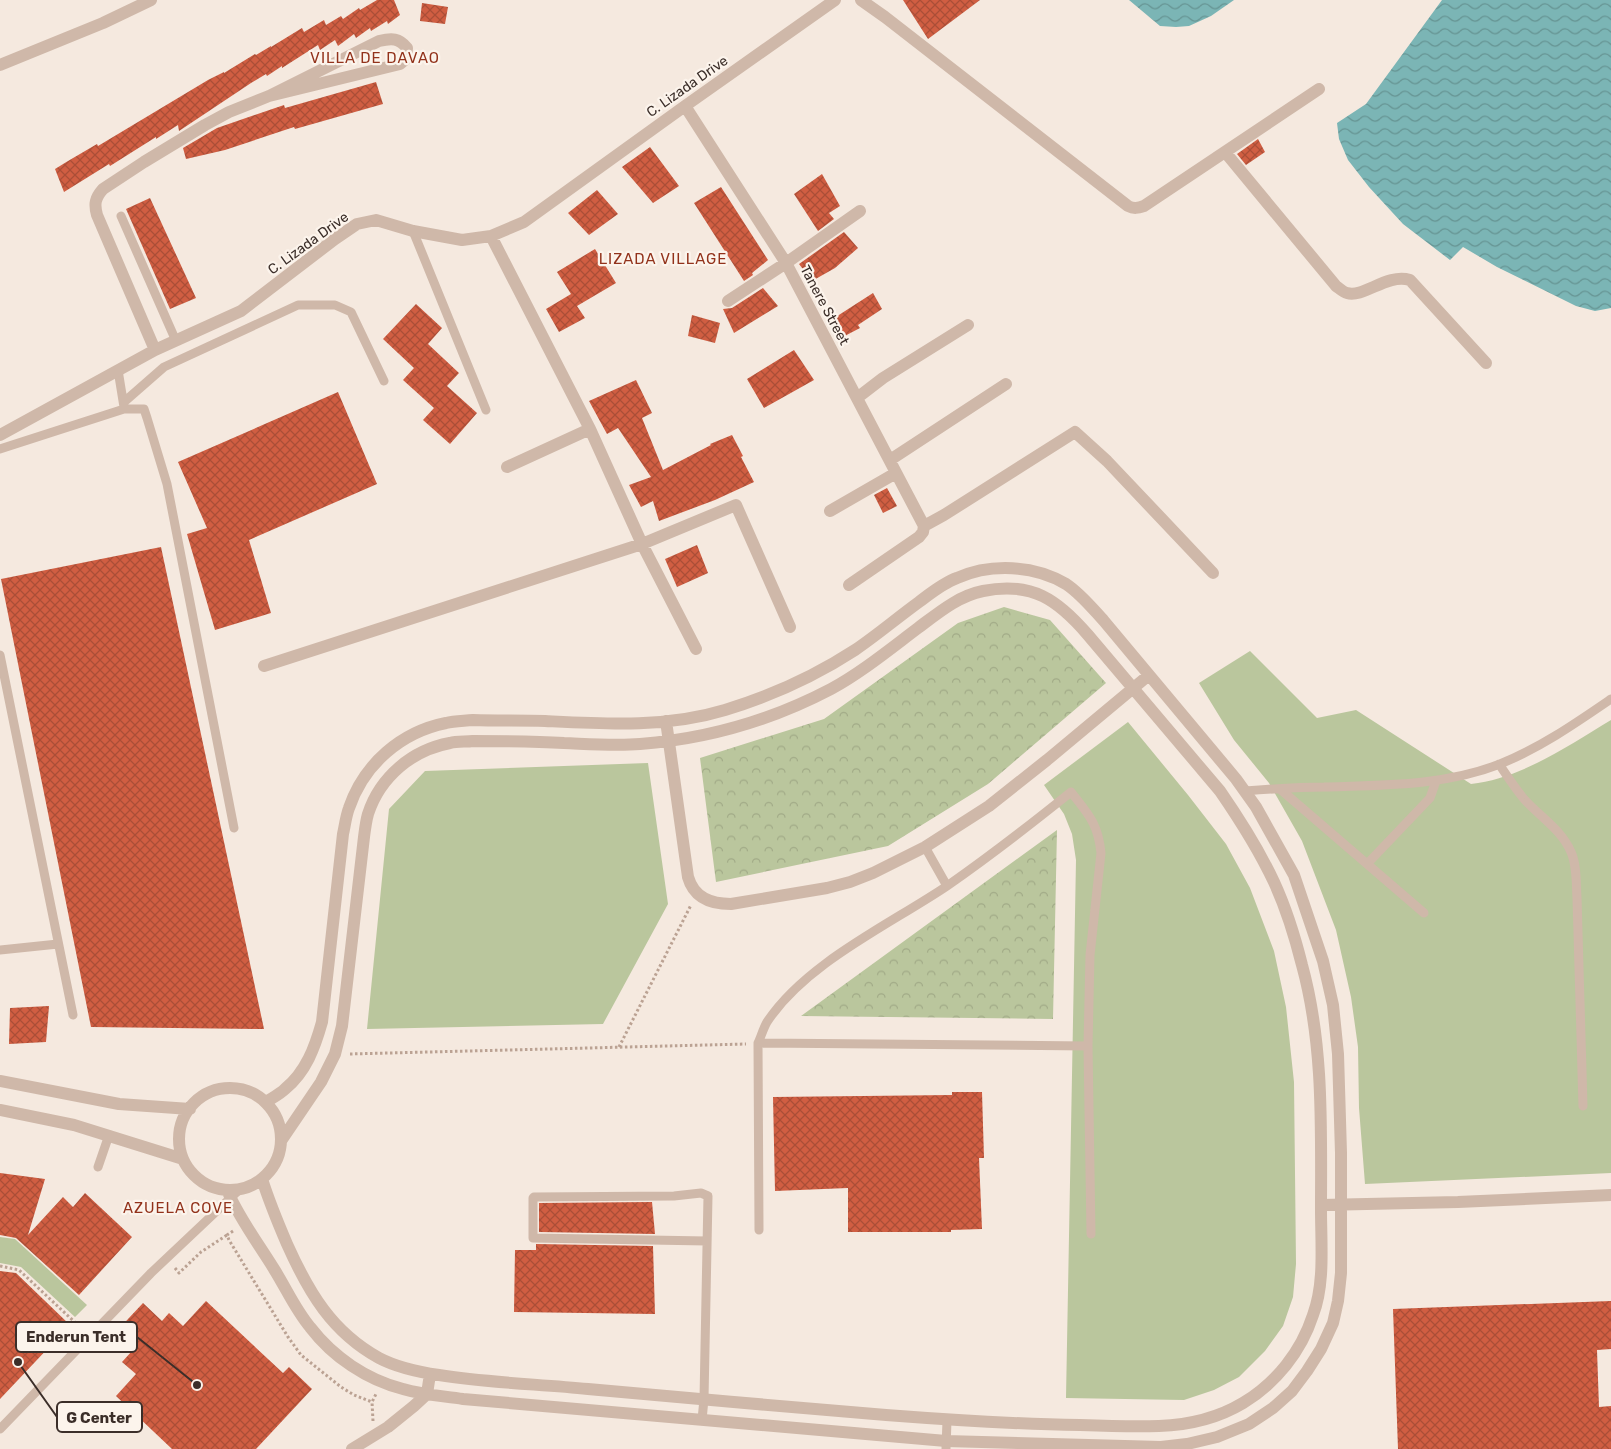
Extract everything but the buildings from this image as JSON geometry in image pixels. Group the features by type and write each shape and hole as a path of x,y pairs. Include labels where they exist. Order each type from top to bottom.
{"street":[{"path":"0,65 104,23 151,0"},
{"name":"C. Lizada Drive","path":"0,435 155,350 241,311 357,224 376,220 413,231 462,240 491,236 524,222 835,0"},
{"path":"861,0 1128,206 1138,208 1144,206 1319,89"},
{"path":"155,350 96,215 94,204 98,194 144,162 229,112 269,96 380,41 389,38 400,40 407,48 406,59 400,64 269,96"},
{"name":"Tanere Street","path":"685,106 786,263 924,526"},
{"path":"1225,152 1336,286 1347,293 1356,293 1396,278 1410,280 1486,363"},
{"path":"728,300 786,263 860,211"},
{"path":"491,236 590,429 642,544 696,649"},
{"path":"857,398 883,378 968,325"},
{"path":"890,460 1006,384"},
{"path":"507,467 590,429"},
{"path":"849,585 919,537 924,532 924,526 1075,432 1107,461 1213,573"},
{"path":"830,511 896,473"},
{"path":"264,666 642,544 736,505 790,627"},
{"path":"233,1192 294,1304 310,1327 328,1347 351,1365 381,1382 404,1390 463,1399 702,1420 946,1445 1161,1447 1217,1437 1249,1424 1273,1408 1292,1391 1321,1349 1333,1323 1338,1301 1341,1273 1341,1107 1333,1005 1310,920 1294,875 1276,840 1245,791 1088,604 1067,585 1048,575 1024,569 1000,568 978,571 956,578 934,591 856,649 822,670 776,692 724,710 694,717 637,724 473,720 446,722 423,729 402,739 384,753 367,772 356,790 348,809 322,1022 315,1047 310,1058 285,1090 266,1102"},
{"path":"262,1179 272,1209 312,1294 342,1332 378,1358 390,1364 430,1374 465,1379 947,1420 1040,1424 1160,1426 1183,1424 1210,1418 1239,1406 1260,1392 1277,1377 1291,1360 1303,1340 1313,1316 1318,1297 1321,1272 1321,1205 1318,1056 1312,1009 1303,967 1275,884 1239,818 1215,785 1069,613 1055,602 1040,594 1021,589 1000,588 964,596 867,666 832,688 784,711 729,730 669,742 638,744 473,741 450,743 430,748 412,757 398,768 384,784 374,800 368,815 342,1026 334,1054 312,1096 281,1141 276,1162 262,1179 252,1185 233,1192 216,1188 196,1178 189,1169 183,1159 180,1133 183,1120 198,1099 220,1089 233,1088 245,1090 266,1102 278,1120 281,1141"},
{"path":"666,721 690,886 705,899 717,904 731,904 826,888 850,882 874,873 925,847 996,800 1055,754 1149,675"},
{"path":"597,744 598,723"},
{"path":"0,1081 119,1104 190,1109"},
{"path":"0,1110 39,1117 109,1135 183,1159"},
{"path":"1321,1205 1458,1202 1611,1195"},
{"path":"352,1449 402,1417 426,1394 430,1374"}],"lane":[{"path":"121,216 176,340"},
{"path":"413,231 486,410"},
{"path":"0,449 124,406 164,367 298,305 335,305 351,312 384,381"},
{"path":"118,370 124,406"},
{"path":"124,406 144,409 167,484 234,828"},
{"path":"0,655 72,1016"},
{"path":"1245,791 1436,781 1471,773 1500,764 1541,744 1611,699"},
{"path":"1500,764 1524,799 1565,840 1572,854 1576,874 1583,1106"},
{"path":"1367,864 1430,798 1436,781"},
{"path":"1280,789 1424,913"},
{"path":"759,1230 758,1044 766,1024 782,1003 806,980 837,955 947,886 1071,792 1095,825 1100,838 1101,853 1090,955 1088,1046 1091,1234"},
{"path":"925,847 947,886"},
{"path":"0,950 58,944"},
{"path":"758,1044 1088,1046"},
{"path":"98,1167 109,1135"},
{"path":"0,1429 165,1259 233,1192"},
{"path":"702,1420 704,1400 708,1196 701,1193 674,1196 533,1198 533,1238 707,1241"},
{"path":"946,1445 947,1420"}],"path":[{"path":"619,1047 697,894"},
{"path":"334,1054 758,1044"},
{"path":"165,1259 179,1272 201,1252 226,1236"},
{"path":"0,1266 19,1270 90,1336"},
{"path":"377,1434 371,1417 372,1402 381,1382"}],"green space":[{"path":"1004,607 1050,620 1106,683 988,784 888,846 716,882 700,758 824,719 958,623"},
{"path":"1250,651 1317,718 1356,710 1471,784 1490,781 1526,768 1561,750 1611,720 1611,1173 1365,1184 1359,1108 1358,1047 1351,997 1336,930 1302,841 1269,783 1234,740 1199,683"},
{"path":"1128,722 1226,844 1250,888 1274,951 1286,1007 1294,1082 1296,1264 1293,1297 1283,1326 1265,1351 1239,1377 1214,1390 1184,1400 1066,1398 1076,860 1072,834 1064,814 1044,785"},
{"path":"648,763 668,904 603,1024 367,1029 389,809 425,771"},
{"path":"1057,830 1053,1019 801,1016"},
{"path":"0,1237 15,1239 87,1305 75,1317 21,1267 0,1263"}],"water":[{"path":"1129,0 1234,0 1211,16 1189,26 1176,27 1160,26"},
{"path":"1442,0 1611,0 1611,308 1595,311 1576,306 1497,267 1463,247 1450,260 1403,224 1369,187 1348,160 1339,139 1337,123 1366,104"}],"place":[{"name":"G Center","path":"18,1362"},
{"name":"Enderun Tent","path":"197,1385"}],"district":[{"name":"VILLA DE DAVAO","path":"375,58"},
{"name":"LIZADA VILLAGE","path":"663,259"},
{"name":"AZUELA COVE","path":"178,1208"}]}
